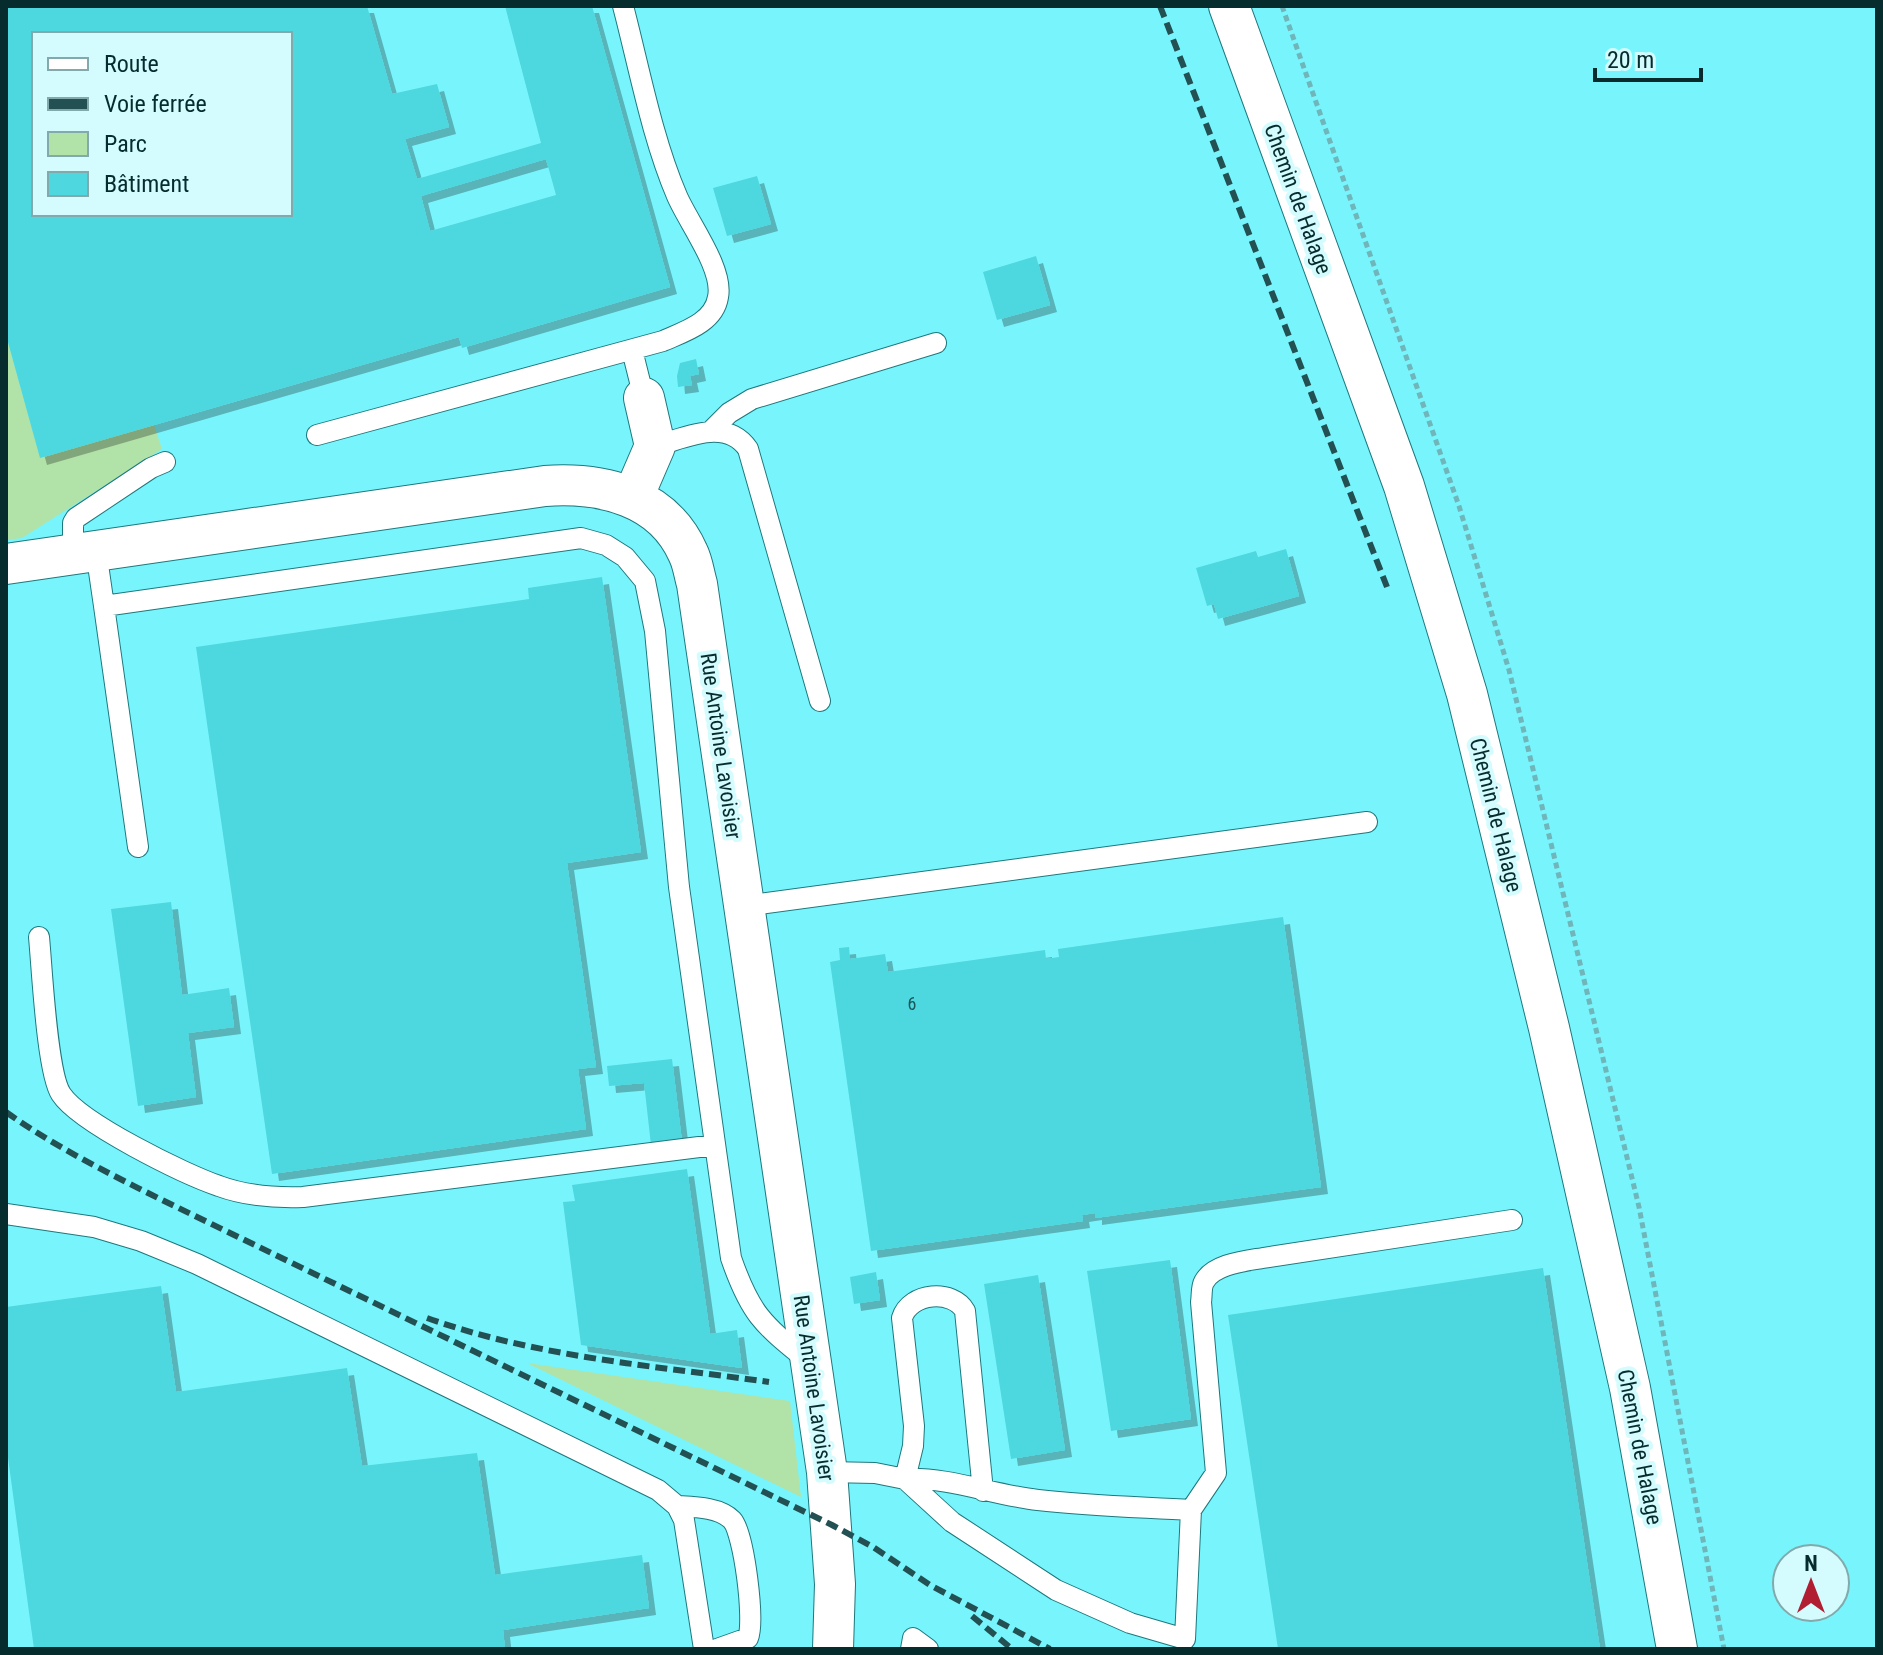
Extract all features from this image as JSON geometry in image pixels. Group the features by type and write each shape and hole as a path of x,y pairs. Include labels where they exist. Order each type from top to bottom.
{"street":[{"name":"Chemin de Halage","path":"1229,6 1404,486 1467,694 1549,1028 1630,1388 1677,1649"},
{"path":"633,497 655,446 644,398"},
{"name":"Rue Antoine Lavoisier","path":"6,564 545,486 577,484 633,497 675,531 689,554 693,569 827,1472 835,1584 833,1649"}],"lane":[{"path":"317,435 663,341 697,326 712,312 718,298 713,266 672,182 623,6"},
{"path":"711,431 729,413 752,399 936,343"},
{"path":"632,350 644,398"},
{"path":"655,446 711,431 726,431 740,437 748,449 820,701"},
{"path":"138,847 104,606 73,523 151,468 165,462"},
{"path":"104,606 581,538 606,545 625,557 645,581 655,631 679,887 731,1258 743,1291 757,1315 810,1362"},
{"path":"744,906 1367,822"},
{"path":"39,937 53,1070 60,1094 83,1116 158,1159 219,1186 253,1195 303,1197 715,1145"},
{"path":"6,1214 94,1227 141,1241 197,1264 658,1490 677,1506 684,1520 704,1649"},
{"path":"905,1479 952,1522 1056,1590 1130,1623 1185,1639 1191,1510 1216,1473 1201,1302 1204,1282 1215,1272 1232,1264 1512,1220"},
{"path":"905,1479 914,1426 902,1318 905,1307 916,1300 952,1298 965,1311 983,1491"},
{"path":"827,1472 875,1473 905,1479 944,1481 1038,1500 1191,1510"},
{"path":"677,1506 703,1508 722,1514 732,1520 739,1533 752,1615 751,1629 748,1638 717,1649"},
{"path":"911,1649 913,1638 928,1649"}],"shaded area":[{"path":"6,6 1877,6 1877,1649 6,1649"}],"green space":[{"path":"6,335 40,457 154,425 162,449 22,538 6,540"},
{"path":"527,1363 790,1401 801,1497"}],"building":[{"path":"6,6 367,6 392,94 437,84 449,127 405,139 417,179 541,143 505,6 592,6 670,287 462,348 459,337 40,458 6,335","holes":["546,159 556,195 430,231 421,196"]},
{"path":"757,176 771,224 727,236 713,188"},
{"path":"1036,256 1050,305 997,320 983,272"},
{"path":"696,359 699,374 690,376 692,385 678,387 680,363"},
{"path":"1286,549 1299,596 1218,619 1214,604 1207,606 1196,568 1256,551 1258,557"},
{"path":"602,577 641,852 567,863 596,1067 578,1069 586,1129 272,1174 196,647 529,599 528,588"},
{"path":"171,902 182,995 229,988 234,1027 188,1033 196,1097 138,1106 111,909"},
{"path":"1283,917 1321,1187 1095,1218 1095,1213 1082,1215 1083,1221 871,1251 830,962 840,960 839,948 849,947 850,959 885,954 888,972 1045,950 1046,959 1059,957 1058,949"},
{"path":"672,1059 682,1142 651,1145 644,1083 609,1086 607,1066"},
{"path":"687,1169 710,1334 737,1330 742,1368 581,1345 563,1202 575,1201 572,1185"},
{"path":"1170,1260 1191,1419 1111,1431 1087,1271"},
{"path":"1543,1268 1600,1649 1278,1649 1228,1315"},
{"path":"876,1272 880,1300 854,1304 850,1277"},
{"path":"1038,1275 1065,1450 1011,1459 984,1284"},
{"path":"161,1286 176,1392 347,1368 362,1466 477,1453 495,1575 642,1555 649,1608 503,1630 505,1649 34,1649 6,1443 6,1307"}],"railway":[{"path":"1160,6 1387,587"},
{"path":"6,1112 61,1147 158,1198 832,1525 873,1547 930,1585 1050,1649"},
{"path":"427,1318 553,1351 769,1382"},
{"path":"972,1616 1012,1649"}]}
